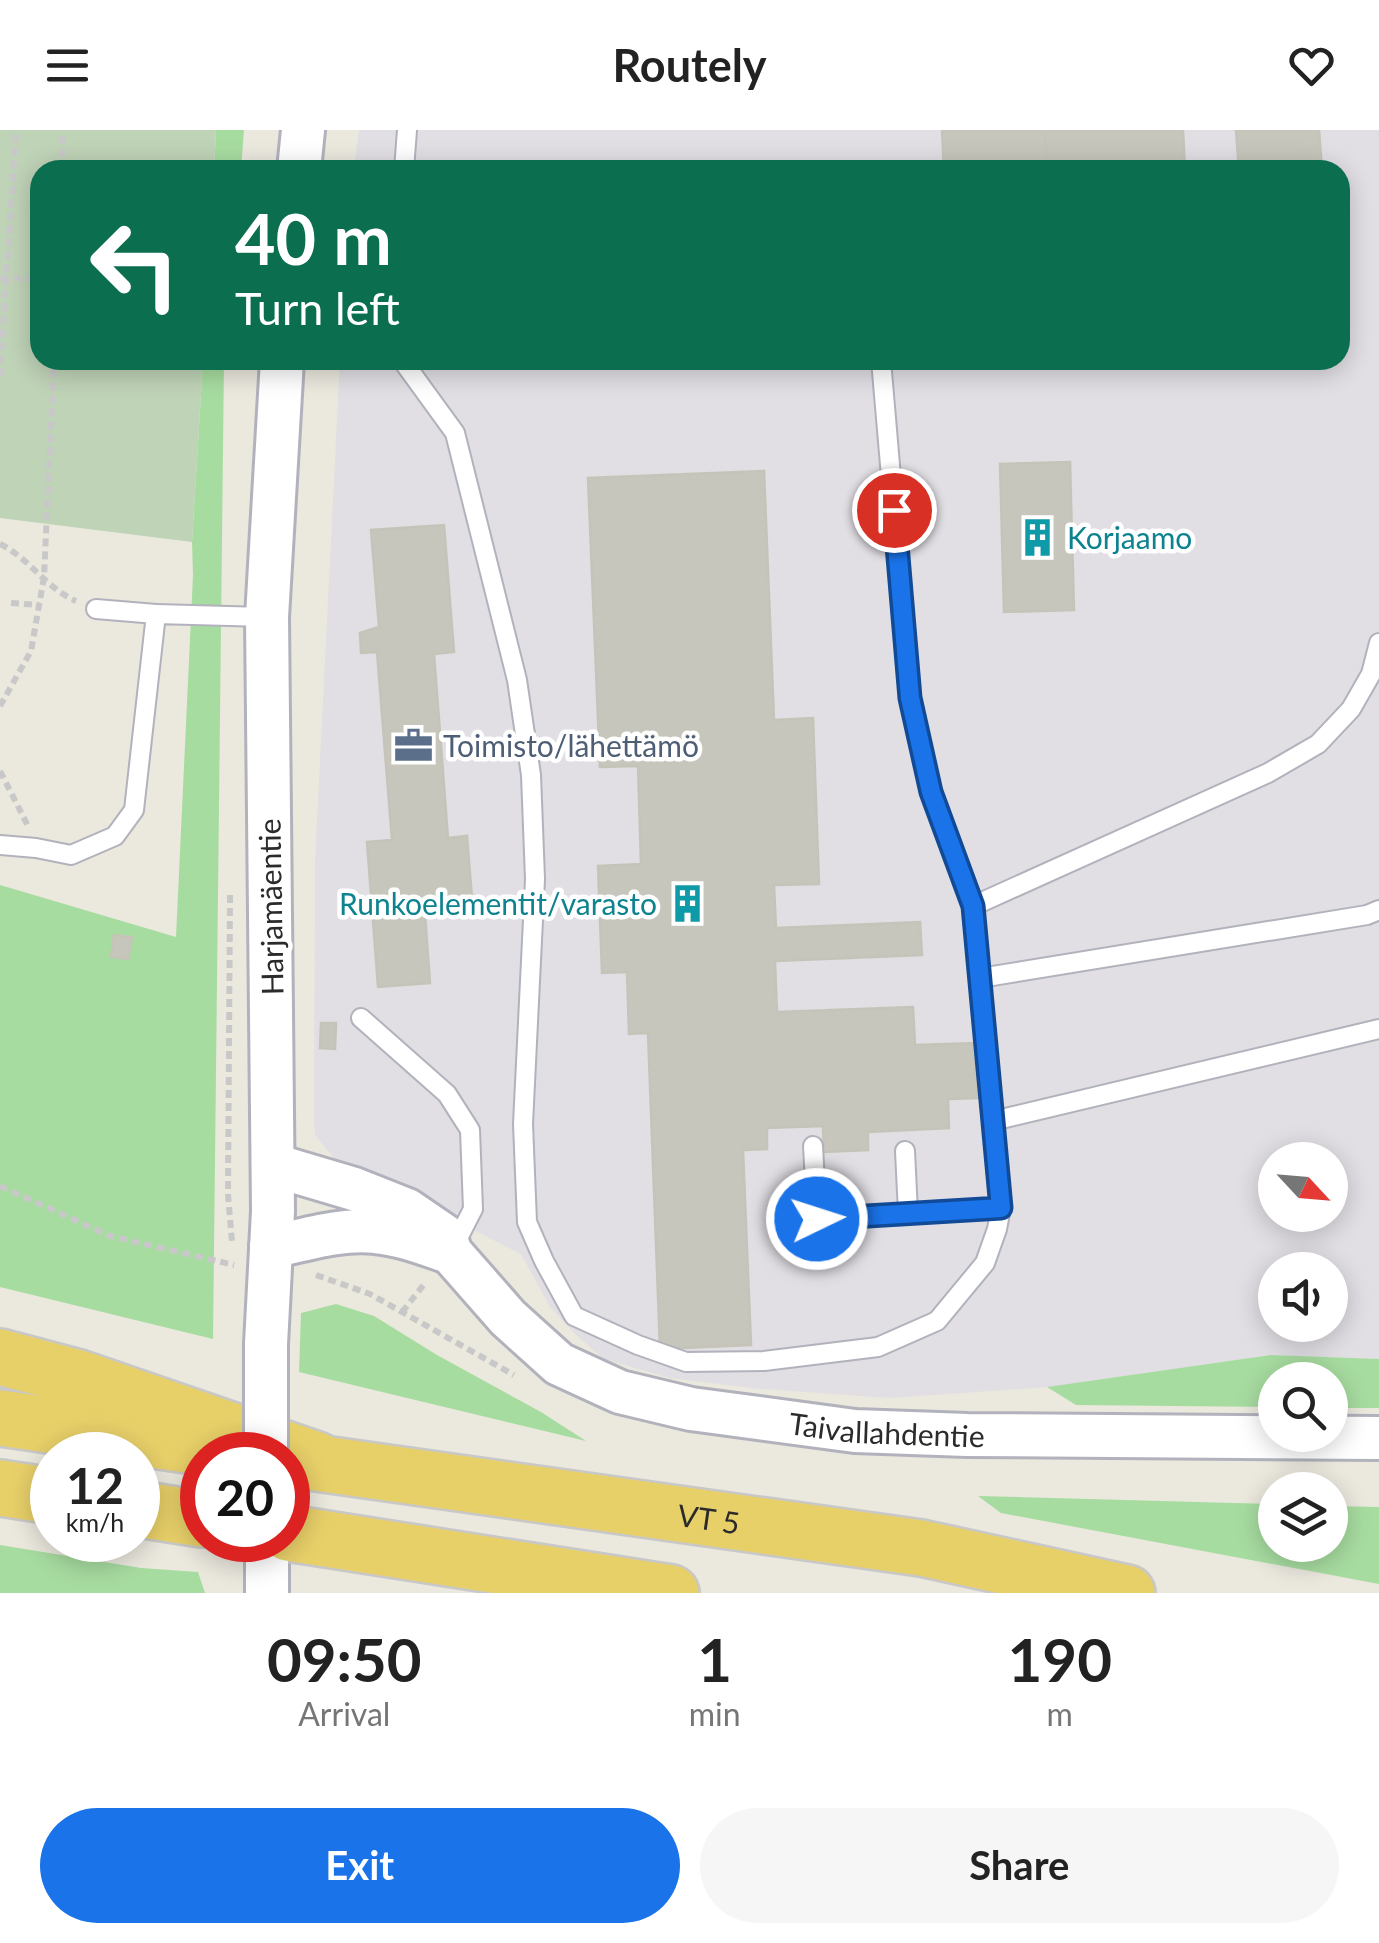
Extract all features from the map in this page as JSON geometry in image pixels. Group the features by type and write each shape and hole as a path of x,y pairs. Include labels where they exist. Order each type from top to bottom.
{"highway":[{"name":"VT 5","path":"0,1358 78,1378 311,1462 921,1548 1128,1593"},
{"path":"0,1418 180,1443"},
{"path":"0,1488 30,1493"},
{"path":"310,1536 672,1593"}],"street":[{"path":"301,160 303,130"},
{"name":"Harjamäentie","path":"263,1432 266,1344 252,1256 272,1165 267,617 281,370"},
{"name":"Taivallahdentie","path":"272,1165 354,1189 407,1210 445,1236 451,1253 508,1318 559,1364 620,1392 690,1409 855,1431 1379,1438"},
{"path":"252,1256 326,1235 374,1232 451,1253"},
{"path":"266,1562 267,1593"}],"lane":[{"path":"405,160 407,130"},
{"path":"409,370 455,433 517,680 531,775 535,880 521,1046 527,1222 574,1316 686,1362 764,1361 878,1348 937,1321 985,1263 997,1229 1001,1208 973,906 931,792 910,698 881,370"},
{"path":"96,609 267,617"},
{"path":"0,845 71,855 115,836 134,810 156,614"},
{"path":"973,906 1268,772 1318,744 1351,709 1371,674 1379,643"},
{"path":"980,978 1379,910"},
{"path":"360,1018 446,1094 470,1130 473,1209 451,1253"},
{"path":"993,1121 1379,1029"},
{"path":"812,1146 817,1219 1001,1208"},
{"path":"905,1152 908,1214"}],"path":[{"path":"0,376 3,278 16,130"},
{"path":"62,160 63,130"},
{"path":"3,278 30,279"},
{"path":"1,702 31,651 44,578 54,370"},
{"path":"0,544 18,552 64,596 96,609"},
{"path":"11,603 39,605"},
{"path":"0,771 27,820 36,848"},
{"path":"0,1186 110,1236 252,1256"}],"shaded area":[{"path":"359,130 1379,130 1379,1359 1271,1355 1047,1387 890,1398 670,1378 604,1359 550,1307 521,1254 343,1169 315,1135 315,862 340,370 1350,370 1350,160 355,160"}],"green space":[{"path":"0,130 216,130 214,160 30,160 30,370 202,370 192,542 0,518"},
{"path":"216,130 244,130 242,160 214,160"},
{"path":"202,370 224,370 213,1339 0,1287 0,885 176,937"},
{"path":"336,1304 374,1316 586,1441 299,1372 301,1313"},
{"path":"1271,1355 1379,1359 1379,1408 1348,1408 1348,1362 1258,1362 1258,1407 1076,1405 1047,1387"},
{"path":"978,1496 1258,1504 1258,1561 1001,1513"},
{"path":"1348,1506 1379,1507 1379,1584 1262,1562 1348,1562"},
{"path":"0,1545 30,1550 30,1562 104,1562 198,1572 205,1593 0,1593"}],"building":[{"path":"942,130 1045,130 1046,160 944,160"},
{"path":"1045,130 1183,130 1184,160 1046,160"},
{"path":"1236,130 1319,130 1321,160 1238,160"},
{"name":"Korjaamo","path":"1070,462 1074,610 1004,612 1000,464"},
{"name":"Runkoelementit/varasto","path":"764,471 774,720 813,718 819,884 774,885 776,928 920,922 922,955 775,961 777,1012 913,1007 915,1045 976,1043 978,1098 948,1099 949,1128 868,1132 868,1150 824,1152 823,1126 767,1128 767,1149 743,1150 751,1345 660,1349 648,1033 629,1034 627,972 602,973 598,866 641,864 638,766 600,767 588,478"},
{"name":"Toimisto/lähettämö","path":"444,525 454,652 434,654 448,838 467,836 473,911 425,914 430,983 378,987 367,842 392,840 377,652 361,653 360,633 379,627 371,530"},
{"path":"114,935 132,937 128,959 111,957"},
{"path":"321,1023 336,1023 335,1049 320,1048"}],"place":[{"name":"Korjaamo","path":"1037,537"},
{"name":"Toimisto/lähettämö","path":"413,745"},
{"name":"Runkoelementit/varasto","path":"687,903"}],"route":[{"path":"817,1219 1001,1208 973,906 931,792 910,698 894,510"}]}
